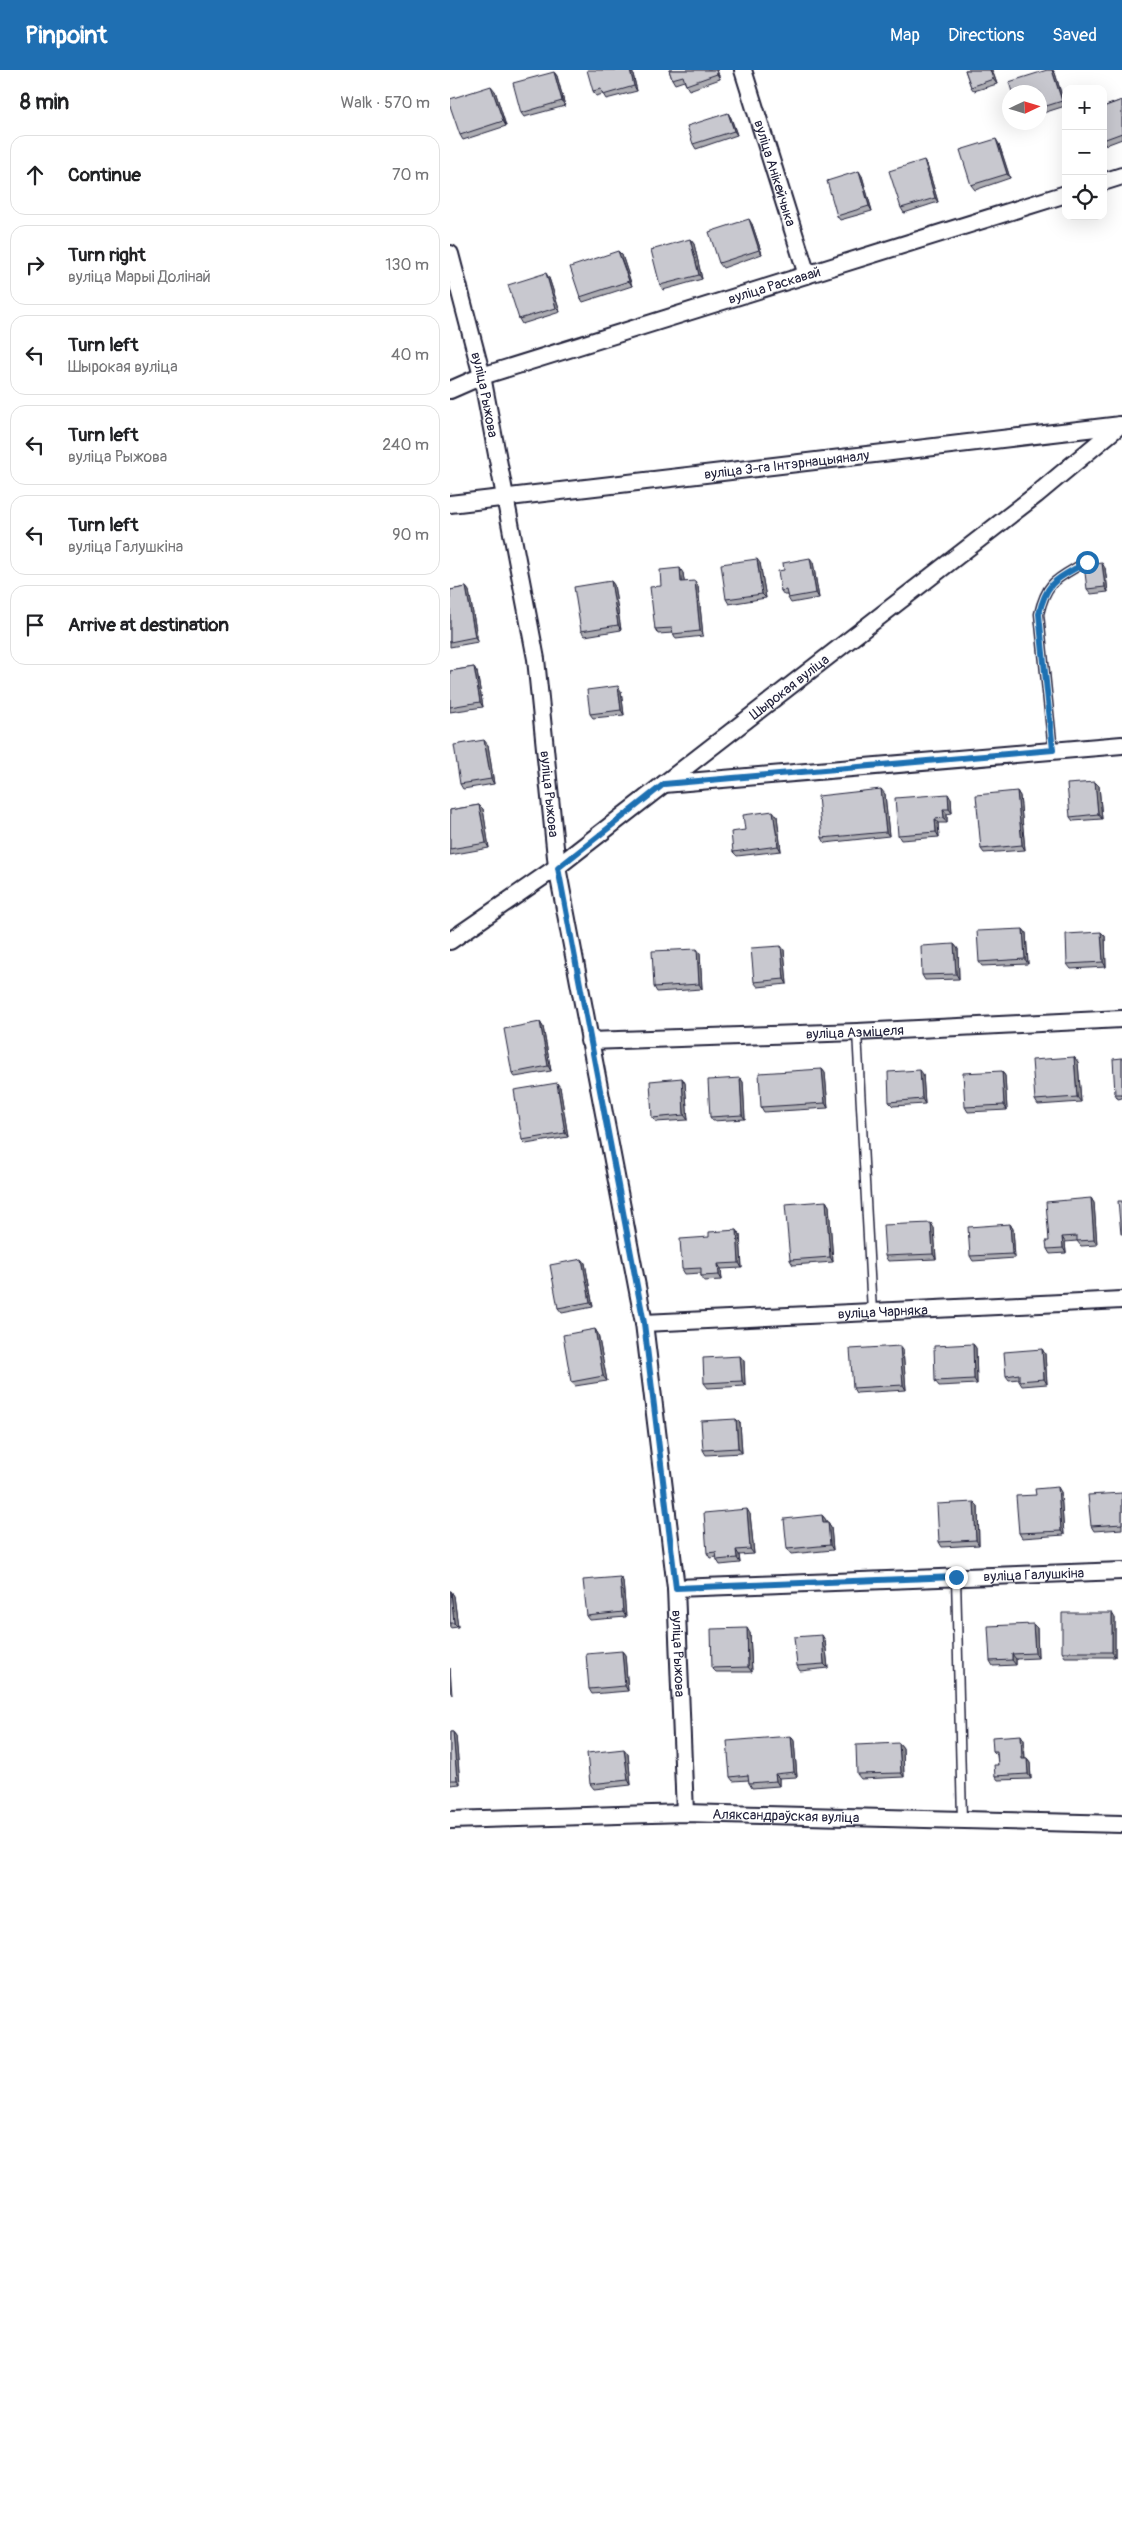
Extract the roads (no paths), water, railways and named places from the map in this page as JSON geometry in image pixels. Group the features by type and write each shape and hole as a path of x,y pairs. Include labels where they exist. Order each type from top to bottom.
{"street":[{"name":"вуліца Анікейчыка","path":"743,70 807,275"},
{"path":"1107,181 1122,176"},
{"name":"вуліца Раскавай","path":"450,390 482,376 1062,195"},
{"name":"вуліца Рыжова","path":"450,254 482,376 536,659 558,868 589,1041 644,1323 676,1588 684,1813"},
{"name":"вуліца 3-га Інтэрнацыяналу","path":"450,504 1121,424"},
{"name":"Шырокая вуліца","path":"450,941 558,868 1036,495 1121,424"},
{"path":"664,784 1122,745"},
{"name":"вуліца Азміцеля","path":"589,1041 857,1032 1122,1019"},
{"name":"вуліца Чарняка","path":"644,1323 1122,1300"},
{"name":"вуліца Галушкіна","path":"676,1588 1122,1571"},
{"name":"Аляксандраўская вуліца","path":"450,1820 684,1813 1122,1824"}],"lane":[{"path":"1053,750 1039,614 1044,594 1051,583 1087,562"},
{"path":"857,1032 872,1312"},
{"path":"956,1577 962,1820"}]}
